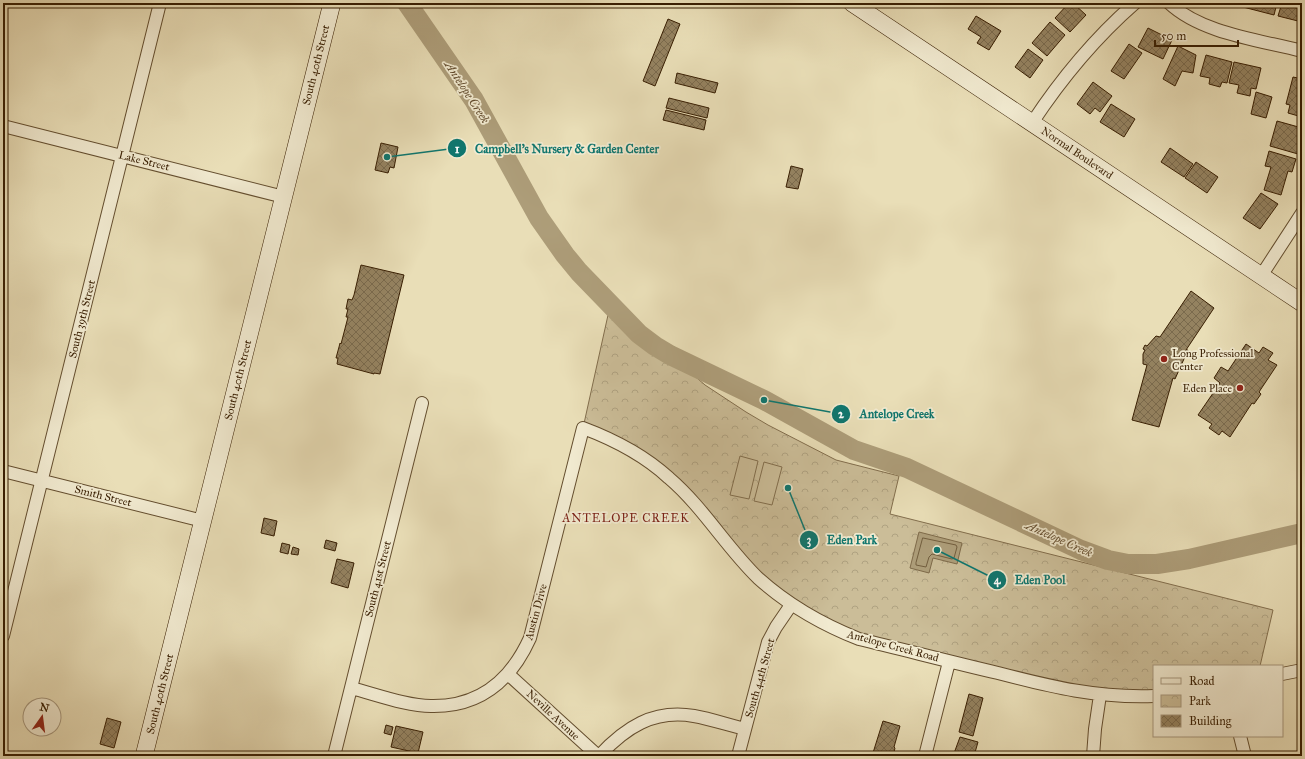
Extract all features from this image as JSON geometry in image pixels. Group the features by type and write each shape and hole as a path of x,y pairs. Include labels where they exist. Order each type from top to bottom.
{"main road":[{"name":"South 40th Street","path":"144,756 332,3"},
{"name":"Normal Boulevard","path":"852,3 1302,303"}],"street":[{"name":"South 39th Street","path":"3,636 160,3"},
{"path":"1032,123 1046,101 1084,54 1135,3"},
{"path":"1170,3 1186,16 1206,26 1239,36 1302,51"},
{"name":"Lake Street","path":"3,126 284,197"},
{"path":"1261,276 1302,214"},
{"name":"South 41st Street","path":"334,756 422,403"},
{"name":"Austin Drive","path":"351,688 413,704 431,706 448,705 465,701 482,694 496,685 508,674 523,654 530,638 583,428"},
{"name":"Antelope Creek Road","path":"583,428 608,437 649,461 670,478 689,498 758,578 791,605 811,618 833,629 859,639 1062,689 1100,695 1135,697 1153,696"},
{"name":"Smith Street","path":"3,471 203,521"},
{"name":"South 44th Street","path":"738,756 768,642 791,605"},
{"path":"925,756 949,662"},
{"path":"1283,674 1302,670"},
{"name":"Neville Avenue","path":"508,674 598,756"},
{"path":"1093,756 1100,695"},
{"path":"598,756 626,730 636,724 662,716 694,716 745,729"},
{"path":"1240,737 1245,756"}],"green space":[{"path":"612,297 652,339 705,385 746,412 836,460 899,476 890,514 1273,610 1260,665 1153,665 1153,696 1100,695 859,639 791,605 670,478 583,428"},
{"path":"740,456 758,461 749,499 730,495"},
{"path":"764,462 782,467 772,505 754,501"}],"water":[{"path":"919,532 962,543 957,564 933,558 929,573 910,568"}],"building":[{"path":"1069,3 1073,3 1086,15 1070,32 1055,18"},
{"path":"1244,3 1277,3 1274,15 1243,7"},
{"path":"1282,3 1302,3 1302,22 1278,16"},
{"path":"976,16 1001,31 989,50 977,43 981,37 968,29"},
{"path":"668,19 680,24 655,86 643,81"},
{"path":"1050,22 1065,35 1047,56 1032,43"},
{"path":"1148,28 1172,40 1163,59 1138,47"},
{"path":"1129,44 1142,53 1124,79 1111,71"},
{"path":"1178,46 1196,55 1193,73 1182,71 1175,86 1163,79"},
{"path":"1028,49 1043,60 1030,78 1015,67"},
{"path":"1206,55 1232,62 1227,83 1222,82 1220,87 1209,84 1210,78 1200,76"},
{"path":"1234,62 1261,68 1256,89 1251,88 1250,96 1237,93 1239,85 1229,83"},
{"path":"677,73 718,83 715,93 675,83"},
{"path":"1293,77 1302,79 1302,117 1288,113 1290,105 1286,104"},
{"path":"1093,82 1112,96 1100,112 1095,108 1090,114 1077,104"},
{"path":"1256,92 1272,97 1266,118 1251,114"},
{"path":"669,98 709,108 707,118 666,108"},
{"path":"1111,104 1135,119 1124,137 1100,122"},
{"path":"666,110 706,120 704,130 663,120"},
{"path":"1277,121 1302,128 1302,139 1298,154 1270,146"},
{"path":"381,143 398,147 394,168 390,167 388,173 375,170"},
{"path":"1170,148 1193,164 1184,177 1161,162"},
{"path":"1269,151 1296,159 1292,172 1288,171 1281,195 1264,190 1271,167 1265,166"},
{"path":"1196,162 1218,177 1207,193 1185,178"},
{"path":"791,166 803,169 798,189 786,187"},
{"path":"1261,193 1278,204 1260,229 1243,218"},
{"path":"361,265 404,275 380,374 374,374 337,364 338,358 336,358 348,317 346,317 348,309 346,309 348,299 352,300 354,295"},
{"name":"Long Professional Center","path":"1191,291 1214,308 1186,350 1188,350 1175,379 1173,378 1159,427 1132,420 1147,365 1143,364 1143,354 1145,350 1143,349 1145,345 1147,346 1156,336 1160,337"},
{"name":"Eden Place","path":"1246,344 1259,353 1263,347 1273,353 1268,360 1277,365 1259,392 1261,394 1254,404 1252,403 1230,437 1222,431 1219,435 1209,428 1212,424 1198,415 1220,383 1214,378 1221,367 1228,371"},
{"path":"264,518 277,521 274,536 261,533"},
{"path":"326,540 337,543 335,551 324,548"},
{"path":"282,543 290,545 288,554 280,552"},
{"path":"293,547 299,549 298,555 291,554"},
{"path":"337,559 354,563 348,588 331,583"},
{"path":"969,694 983,698 973,736 959,732"},
{"path":"107,718 121,722 114,748 100,744"},
{"path":"883,721 900,726 893,756 872,756"},
{"path":"386,725 393,727 391,735 384,733"},
{"path":"396,726 423,732 418,753 391,747"},
{"path":"960,737 978,742 974,756 953,756"}],"waterway":[{"name":"Antelope Creek","path":"407,3 474,100 539,218 565,255 579,272 639,334 670,355 764,400 854,450 907,468 1081,550 1108,560 1128,564 1157,564 1189,559 1302,533"}],"place":[{"name":"Campbell's Nursery & Garden Center","path":"387,157"},
{"name":"Long Professional Center","path":"1164,359"},
{"name":"Eden Place","path":"1240,388"},
{"name":"Antelope Creek","path":"764,400"},
{"name":"Eden Park","path":"788,488"},
{"name":"Eden Pool","path":"937,550"}],"district":[{"name":"ANTELOPE CREEK","path":"626,518"}]}
